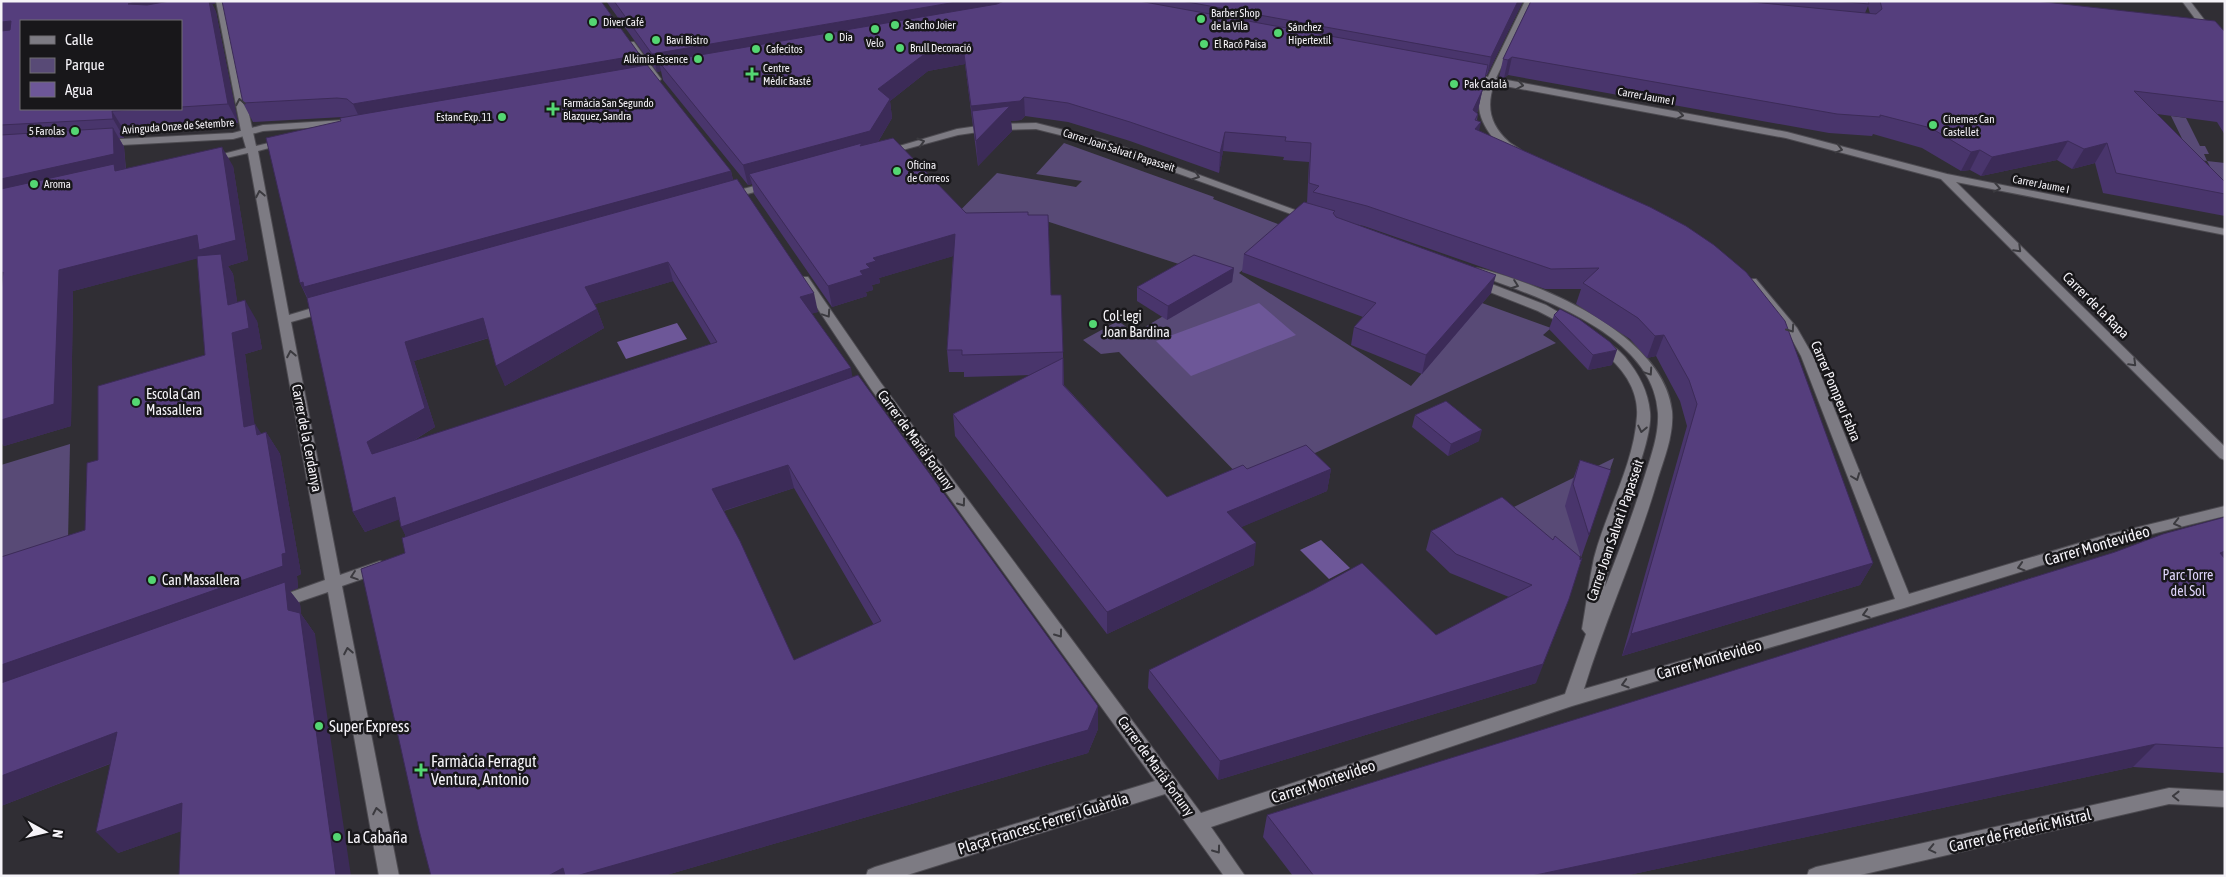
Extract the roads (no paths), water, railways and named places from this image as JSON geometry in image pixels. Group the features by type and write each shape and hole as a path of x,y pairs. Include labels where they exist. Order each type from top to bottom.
{"street":[{"path":"1528,1 1491,80 1484,105 1486,116 1501,139 1532,161"},
{"path":"2186,1 2206,35 2225,53"},
{"name":"Carrer de la Cerdanya","path":"221,6 246,132 252,149 389,876"},
{"path":"623,33 656,80"},
{"name":"Carrer Jaume I","path":"1461,75 1787,135 1946,177 2225,232"},
{"name":"Avinguda Onze de Setembre","path":"96,144 233,136 263,128 354,126 325,134"},
{"name":"Carrer Joan Salvat i Papasseit","path":"871,156 957,132 992,127 1036,126 1100,142 1318,220"},
{"path":"194,162 298,139"},
{"path":"733,177 748,197"},
{"name":"Carrer de la Rapa","path":"1946,177 2225,455"},
{"path":"715,200 748,197 784,181"},
{"name":"Carrer Joan Salvat i Papasseit","path":"1462,266 1538,293 1599,324 1625,344 1640,359 1653,376 1662,398 1666,417 1663,436 1642,510 1623,564 1585,655 1572,699"},
{"name":"Carrer de Marià Fortuny","path":"796,268 876,386 1236,876"},
{"name":"Carrer Pompeu Fabra","path":"1739,271 1769,301 1793,331 1807,356 1904,602"},
{"name":"Carrer Joan Salvat i Papasseit","path":"1467,279 1542,308 1586,333 1619,358 1634,379 1640,392 1644,415 1636,454 1602,558 1585,655"},
{"path":"284,320 335,306"},
{"path":"859,392 876,386"},
{"name":"Carrer Montevideo","path":"1197,823 1572,699 1904,602 2106,540 2225,511"},
{"path":"266,608 391,563"},
{"name":"Plaça Francesc Ferrer i Guàrdia","path":"875,876 1170,784"},
{"name":"Carrer de Frederic Mistral","path":"1816,876 2169,796 2225,799"}],"water":[{"path":"1259,303 1296,335 1191,376 1156,341"},
{"path":"677,323 687,339 626,359 617,342"},
{"path":"1321,540 1350,568 1329,579 1300,550"}],"place":[{"name":"Barber Shop de la Vila","path":"1201,19"},
{"name":"Diver Café","path":"593,22"},
{"name":"Sancho Joier","path":"895,25"},
{"name":"Velo","path":"875,29"},
{"name":"Sánchez Hipertextil","path":"1278,33"},
{"name":"Dia","path":"829,37"},
{"name":"Bavi Bistro","path":"656,40"},
{"name":"El Racó Paisa","path":"1204,44"},
{"name":"Brull Decoració","path":"900,48"},
{"name":"Cafecitos","path":"756,49"},
{"name":"Alkimia Essence","path":"698,59"},
{"name":"Centre Mèdic Basté","path":"752,74"},
{"name":"Pak Català","path":"1454,84"},
{"name":"Farmàcia San Segundo Blazquez, Sandra","path":"553,109"},
{"name":"Estanc Exp. 11","path":"502,117"},
{"name":"Cinemes Can Castellet","path":"1933,125"},
{"name":"5 Farolas","path":"75,131"},
{"name":"Oficina de Correos","path":"897,171"},
{"name":"Aroma","path":"34,184"},
{"name":"Col·legi Joan Bardina","path":"1093,324"},
{"name":"Escola Can Massallera","path":"136,402"},
{"name":"Can Massallera","path":"152,580"},
{"name":"Super Express","path":"319,726"},
{"name":"Farmàcia Ferragut Ventura, Antonio","path":"421,770"},
{"name":"La Cabaña","path":"337,837"}],"park label":[{"name":"Parc Torre del Sol","path":"2188,584"}]}
